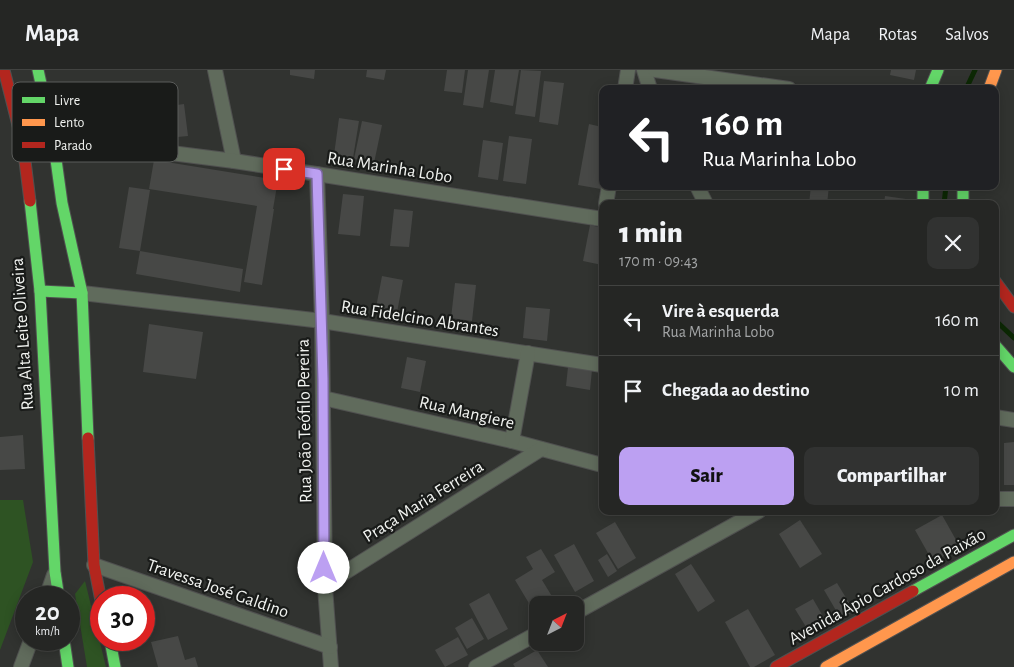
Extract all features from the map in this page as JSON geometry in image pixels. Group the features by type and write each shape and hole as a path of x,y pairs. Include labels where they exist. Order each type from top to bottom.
{"main road":[{"name":"Rua Alta Leite Oliveira","path":"4,70 12,102"},
{"path":"932,85 938,70"},
{"path":"990,85 996,70"},
{"name":"Rua Alta Leite Oliveira","path":"25,162 40,291 55,572"},
{"path":"56,162 62,203 82,293 94,565 98,586"},
{"path":"999,287 1014,307"},
{"path":"40,291 82,293"},
{"path":"999,350 1014,368"},
{"name":"Avenida Ápio Cardoso da Paixão","path":"827,656 1014,535"},
{"name":"Avenida Ápio Cardoso da Paixão","path":"776,667 827,656 1014,562"},
{"path":"55,572 57,586"},
{"path":"66,651 68,667"},
{"path":"112,651 115,667"}],"street":[{"path":"215,70 234,161"},
{"path":"626,85 628,70"},
{"path":"644,70 649,85"},
{"path":"655,70 683,72 764,85"},
{"name":"Rua Marinha Lobo","path":"178,154 599,219"},
{"name":"Rua João Teófilo Pereira","path":"317,174 322,322 325,587 331,667"},
{"name":"Rua Fidelcino Abrantes","path":"82,293 322,322 599,365"},
{"path":"512,441 528,353"},
{"name":"Rua Mangiere","path":"323,398 512,441 599,464"},
{"path":"999,418 1014,420"},
{"name":"Praça Maria Ferreira","path":"325,587 541,449"},
{"path":"999,499 1014,499"},
{"path":"584,608 752,515"},
{"name":"Travessa José Galdino","path":"94,565 330,647"},
{"name":"Rua Alta Leite Oliveira","path":"50,586 55,572"},
{"path":"476,667 529,638"},
{"path":"21,667 27,651"}],"green space":[{"path":"0,500 23,500 33,562 24,586 15,586 15,610 0,650"},
{"path":"85,581 90,601 90,651 102,651 106,667 87,667 80,624 80,588"}],"building":[{"path":"290,70 315,70 314,79 290,75"},
{"path":"367,70 386,70 384,80 366,77"},
{"path":"447,70 465,70 462,93 444,91"},
{"path":"468,70 489,70 483,108 463,105"},
{"path":"495,70 519,70 513,106 490,102"},
{"path":"521,70 541,71 535,117 515,114"},
{"path":"891,70 916,70 914,80 890,75"},
{"path":"544,81 564,83 558,125 539,122"},
{"path":"184,104 188,136 178,137 178,105"},
{"path":"339,118 359,121 353,158 334,155"},
{"path":"362,121 382,125 374,163 354,159"},
{"path":"589,124 599,126 599,189 578,185"},
{"path":"509,136 532,139 526,184 503,181"},
{"path":"483,140 503,143 498,180 478,177"},
{"path":"154,162 166,162 278,180 262,285 244,282 257,206 149,189"},
{"path":"129,187 150,190 140,251 119,248"},
{"path":"811,190 829,190 827,200 809,200"},
{"path":"343,194 364,196 360,236 338,234"},
{"path":"885,196 906,199 906,200 884,200"},
{"path":"394,209 413,211 409,247 390,246"},
{"path":"590,225 599,227 599,264 583,261"},
{"path":"140,251 243,269 240,292 136,274"},
{"path":"382,276 403,280 396,318 375,313"},
{"path":"455,283 476,285 472,321 451,318"},
{"path":"526,307 550,309 547,341 523,338"},
{"path":"149,324 203,332 196,379 143,372"},
{"path":"407,357 426,361 420,392 401,388"},
{"path":"568,367 592,370 590,390 566,386"},
{"path":"23,435 25,469 0,470 0,437"},
{"path":"1014,442 1014,485 1004,485 1004,443"},
{"path":"942,515 960,547 933,562 915,530"},
{"path":"800,520 822,554 800,568 779,534"},
{"path":"615,522 636,558 618,569 596,533"},
{"path":"574,544 594,581 575,592 554,555"},
{"path":"541,549 555,572 542,580 552,596 529,596 529,603 515,580 533,569 526,557"},
{"path":"607,554 617,571 608,577 598,560"},
{"path":"691,564 715,601 698,612 675,574"},
{"path":"837,583 854,611 841,619 824,590"},
{"path":"489,593 508,629 488,640 469,604"},
{"path":"813,599 828,625 811,635 795,609"},
{"path":"748,609 775,655 754,667 750,667 725,622"},
{"path":"472,618 484,639 467,649 455,628"},
{"path":"178,636 185,660 195,657 198,667 158,667 154,651 155,641"},
{"path":"458,637 468,655 445,667 435,650"},
{"path":"538,651 548,667 515,667 513,664"}],"waterway":[{"path":"968,85 975,70"},
{"path":"944,200 946,190"},
{"path":"999,324 1014,338"}],"traffic: fast":[{"path":"38,70 41,82"},
{"path":"932,85 938,70"},
{"path":"56,162 62,203 82,293 88,438"},
{"path":"923,190 923,200"},
{"path":"963,190 963,200"},
{"path":"30,201 40,291 57,586"},
{"path":"40,291 82,293"},
{"path":"999,350 1014,367"},
{"path":"913,591 1014,535"},
{"path":"66,651 68,667"},
{"path":"112,651 115,667"}],"traffic: slow":[{"path":"990,85 996,70"},
{"path":"826,667 1014,562"}],"traffic: jam":[{"path":"4,70 12,102"},
{"path":"25,162 30,201"},
{"path":"999,286 1014,307"},
{"path":"88,438 94,565 98,586"},
{"path":"776,667 913,591"}],"route":[{"path":"284,169 317,174 322,322 324,568"}]}
